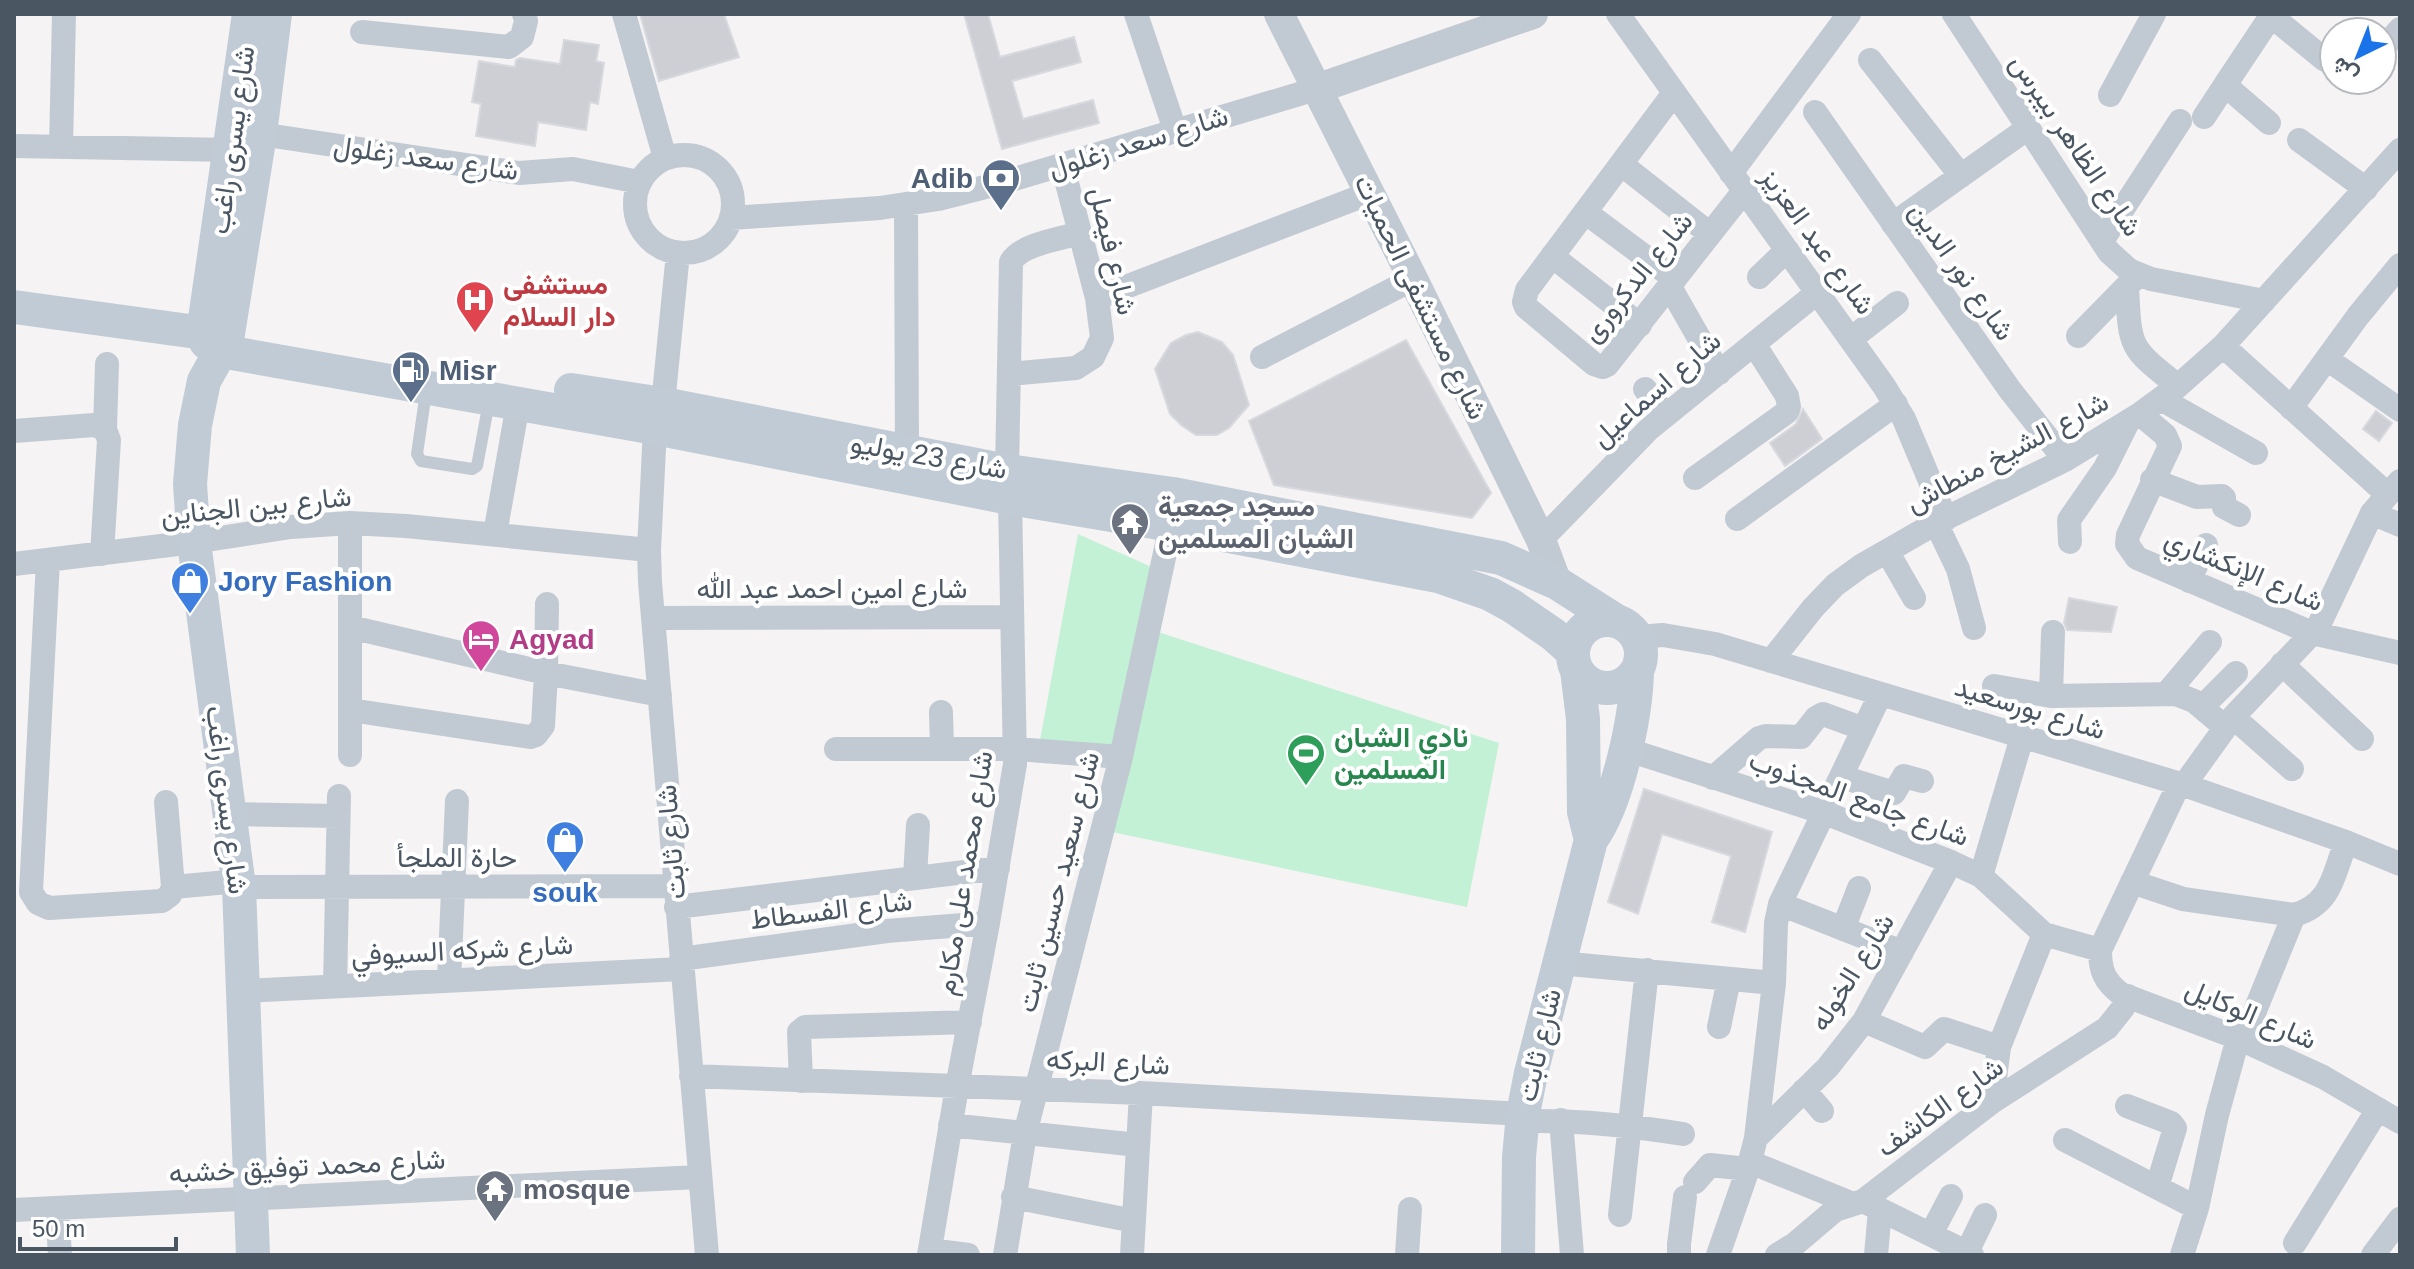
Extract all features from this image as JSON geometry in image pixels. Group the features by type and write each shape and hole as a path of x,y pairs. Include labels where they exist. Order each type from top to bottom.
{"main road":[{"name":"شارع يسرى راغب","path":"245,142 249,14"},
{"name":"شارع يسرى راغب","path":"253,1255 239,884 194,542 190,484 195,425 204,381 217,341 245,142 275,14"},
{"name":"شارع 23 يوليو","path":"14,307 659,416 1009,484 1171,525 1438,576 1472,569 1501,558 1557,583 1626,628"},
{"name":"شارع 23 يوليو","path":"217,341 427,388 504,401 659,416 907,452 1009,484 1173,494 1472,569 1490,594 1534,619 1575,661"},
{"path":"1534,619 1557,583"},
{"path":"1605,619 1626,628 1642,654 1637,671 1622,685 1602,688 1583,679 1575,661 1574,642 1587,626 1605,619"},
{"name":"شارع ثابت","path":"1575,661 1583,719 1584,812 1591,840"},
{"name":"شارع ثابت","path":"1518,1255 1519,1157 1522,1118 1531,1073 1591,840 1606,814 1633,719 1637,671"}],"street":[{"path":"61,147 64,14"},
{"path":"362,32 509,47 522,37 524,14"},
{"path":"624,14 665,158"},
{"path":"1136,14 1175,130"},
{"name":"شارع سعد زغلول","path":"731,218 906,205 969,192 1316,89 1533,14"},
{"name":"شارع عبد العزيز","path":"1618,14 1852,338 1896,404 1958,569 1974,628"},
{"name":"شارع الدكرورى","path":"1552,256 1524,296 1524,302 1530,312 1594,364 1603,367 1611,362 1710,234 1738,182 1849,14"},
{"name":"شارع الظاهر بيبرس","path":"1954,14 2102,241 2133,280 2264,301"},
{"path":"2110,95 2154,14"},
{"path":"2102,241 2192,119 2225,85 2270,15 2318,54"},
{"name":"شارع مستشفى الحميات","path":"1288,19 1316,89 1541,540 1557,583"},
{"path":"1870,60 1961,176"},
{"path":"2225,85 2269,123"},
{"path":"1640,325 1552,256 1674,93"},
{"name":"شارع نور الدين","path":"1815,112 2000,377 2065,460"},
{"path":"1893,224 2028,128"},
{"path":"2299,140 2366,189"},
{"name":"شارع سعد زغلول","path":"14,146 245,142 519,173 573,169 639,182"},
{"name":"شارع الشيخ منطاش","path":"1771,661 1813,608 1835,585 1861,566 1941,521 2065,460 2134,418 2169,392 2223,346 2400,150"},
{"path":"680,154 696,156 722,173 730,187 733,203 731,218 725,231 705,248 678,253 654,243 644,233 635,208 635,195 646,172 665,158 680,154"},
{"name":"شارع فيصل","path":"1009,374 1076,368 1093,357 1102,338 1097,298 1062,164"},
{"path":"1621,164 1710,234"},
{"path":"1097,298 1370,193"},
{"path":"906,205 907,452"},
{"path":"1585,212 1673,283 1719,373"},
{"name":"شارع محمد على مكارم","path":"930,1252 1016,749 1009,484 1010,269 1014,256 1024,249 1080,233"},
{"path":"1759,277 1787,250"},
{"name":"شارع ثابت","path":"678,253 659,416 649,550 707,1255"},
{"path":"2291,408 2358,316 2400,265"},
{"path":"1262,357 1413,279"},
{"path":"2078,336 2133,280"},
{"path":"2133,280 2129,327 2141,356 2169,392 2256,453"},
{"name":"شارع اسماعيل","path":"1541,540 1620,456 1818,292"},
{"path":"1852,338 1897,303"},
{"path":"1695,478 1787,412 1787,396 1754,344"},
{"path":"2223,346 2386,496 2400,525"},
{"path":"2327,359 2400,410"},
{"path":"102,554 109,440 105,429 107,364"},
{"path":"1645,389 1666,415"},
{"path":"495,534 504,401"},
{"path":"1737,519 1896,404"},
{"path":"2070,542 2069,520 2105,468 2134,418"},
{"name":"شارع الإنكشاري","path":"2134,418 2165,435 2170,446 2128,535 2127,544 2137,558 2312,633 2400,653"},
{"path":"14,431 94,425 105,429"},
{"path":"2152,480 2197,497 2222,496 2226,508 2239,515"},
{"path":"2100,950 2182,785 2229,722 2322,620 2386,496"},
{"path":"350,523 350,755"},
{"name":"شارع بين الجناين","path":"14,564 291,527 350,523 649,550"},
{"name":"شارع سعيد حسين ثابت","path":"1005,1255 1025,1134 1121,757 1171,525"},
{"path":"2189,581 2206,545"},
{"path":"1887,551 1914,598"},
{"path":"48,560 31,892 38,903 49,908 162,901 170,895 173,887 166,802"},
{"path":"350,710 530,737 536,735 543,726 547,604"},
{"name":"شارع امين احمد عبد الله","path":"653,618 1011,617"},
{"path":"350,627 546,673 660,695"},
{"name":"شارع بورسعيد","path":"1626,628 1691,638 2182,785 2400,864"},
{"path":"2051,696 2053,632"},
{"path":"2167,693 2210,642"},
{"path":"2282,664 2362,739"},
{"path":"2202,707 2236,673"},
{"path":"1994,686 2051,696 2167,693 2185,697 2229,722 2292,769"},
{"path":"1718,1255 1756,1138 1780,904 1880,695"},
{"path":"941,712 942,749"},
{"path":"1713,778 1759,738 1801,737 1823,714 1864,729"},
{"path":"1981,876 2022,737"},
{"path":"836,749 1016,749 1121,757"},
{"name":"شارع جامع المجذوب","path":"1625,749 1825,813 1951,862 1981,876 2044,934 2100,950"},
{"path":"1842,777 1894,793 1904,776 1922,781"},
{"path":"449,981 457,801"},
{"path":"230,814 339,806 335,986"},
{"path":"915,877 918,825"},
{"path":"2132,882 2183,899 2294,915 2309,910 2325,897 2346,842"},
{"name":"شارع الخوله","path":"1756,1138 1828,1067 1864,1021 1951,862"},
{"name":"حارة الملجأ","path":"173,887 239,884 453,887 676,896 998,868"},
{"path":"1843,929 1859,888"},
{"path":"1780,904 1902,952"},
{"path":"2186,1254 2217,1115 2240,1039 2294,915"},
{"name":"شارع الفسطاط","path":"681,964 887,931 988,923"},
{"path":"1992,1102 1999,1047 2044,934"},
{"name":"شارع الوكايل","path":"2100,950 2100,967 2107,983 2128,996 2240,1039 2323,1077 2400,1122"},
{"path":"1559,963 1774,983"},
{"name":"شارع شركه السيوفي","path":"245,991 449,981 681,964"},
{"path":"1620,1215 1647,970"},
{"path":"1719,1027 1729,979"},
{"name":"شارع الكاشف","path":"1777,1255 1835,1210 1865,1205 1992,1102 2107,1028 2123,1008 2128,996"},
{"path":"1864,1021 1925,1047 1947,1029 1999,1047"},
{"path":"801,1081 799,1032 805,1027 970,1022"},
{"name":"شارع البركه","path":"691,1076 1141,1093 1561,1120 1683,1134"},
{"path":"1804,1090 1822,1111"},
{"path":"1132,1255 1141,1093"},
{"path":"2127,1106 2171,1123 2175,1128 2157,1187"},
{"path":"2295,1243 2378,1109"},
{"path":"1561,1120 1572,1255"},
{"path":"950,1125 1138,1145"},
{"path":"2065,1140 2197,1208"},
{"path":"1675,1251 1690,1189 1710,1165 1749,1166 1865,1205 1970,1254 1985,1215"},
{"name":"شارع محمد توفيق خشبه","path":"14,1210 699,1177"},
{"path":"1931,1234 1951,1196"},
{"path":"1013,1197 1134,1221"},
{"path":"1865,1205 1876,1255"},
{"path":"57,1208 60,1255"},
{"path":"1407,1255 1410,1209"},
{"path":"2373,1255 2396,1229"},
{"path":"930,1252 968,1255"}],"lane":[{"path":"427,388 417,454 421,461 472,469 477,466 504,401"}],"green space":[{"path":"1078,534 1156,569 1116,752 1039,746"},
{"name":"نادي الشبان المسلمين","path":"1155,631 1499,743 1467,907 1112,832"}],"building":[{"path":"640,14 724,14 739,57 659,81"},
{"path":"964,14 988,14 1000,57 1074,37 1081,62 1012,81 1023,119 1093,100 1099,123 1002,149"},
{"path":"564,40 599,45 596,61 604,63 598,104 590,102 586,130 538,122 535,146 476,136 481,104 472,102 479,61 515,67 516,60 520,58 560,64"},
{"path":"1198,332 1222,342 1233,355 1249,405 1229,428 1217,435 1196,435 1170,414 1155,369 1171,343"},
{"path":"1406,340 1491,493 1472,518 1274,485 1249,421"},
{"path":"1803,409 1822,439 1785,466 1770,443 1796,424"},
{"path":"2376,411 2392,423 2379,441 2363,429"},
{"path":"2069,598 2117,607 2111,632 2067,630 2064,623"},
{"path":"1644,789 1772,832 1745,932 1712,922 1731,856 1662,834 1638,914 1608,902"}],"place":[{"name":"Adib","path":"1001,212"},
{"name":"مستشفى دار السلام","path":"475,334"},
{"name":"Misr","path":"411,404"},
{"name":"مسجد جمعية الشبان المسلمين","path":"1130,556"},
{"name":"Jory Fashion","path":"190,615"},
{"name":"Agyad","path":"481,673"},
{"name":"نادي الشبان المسلمين","path":"1306,787"},
{"name":"souk","path":"565,874"},
{"name":"mosque","path":"495,1223"}]}
